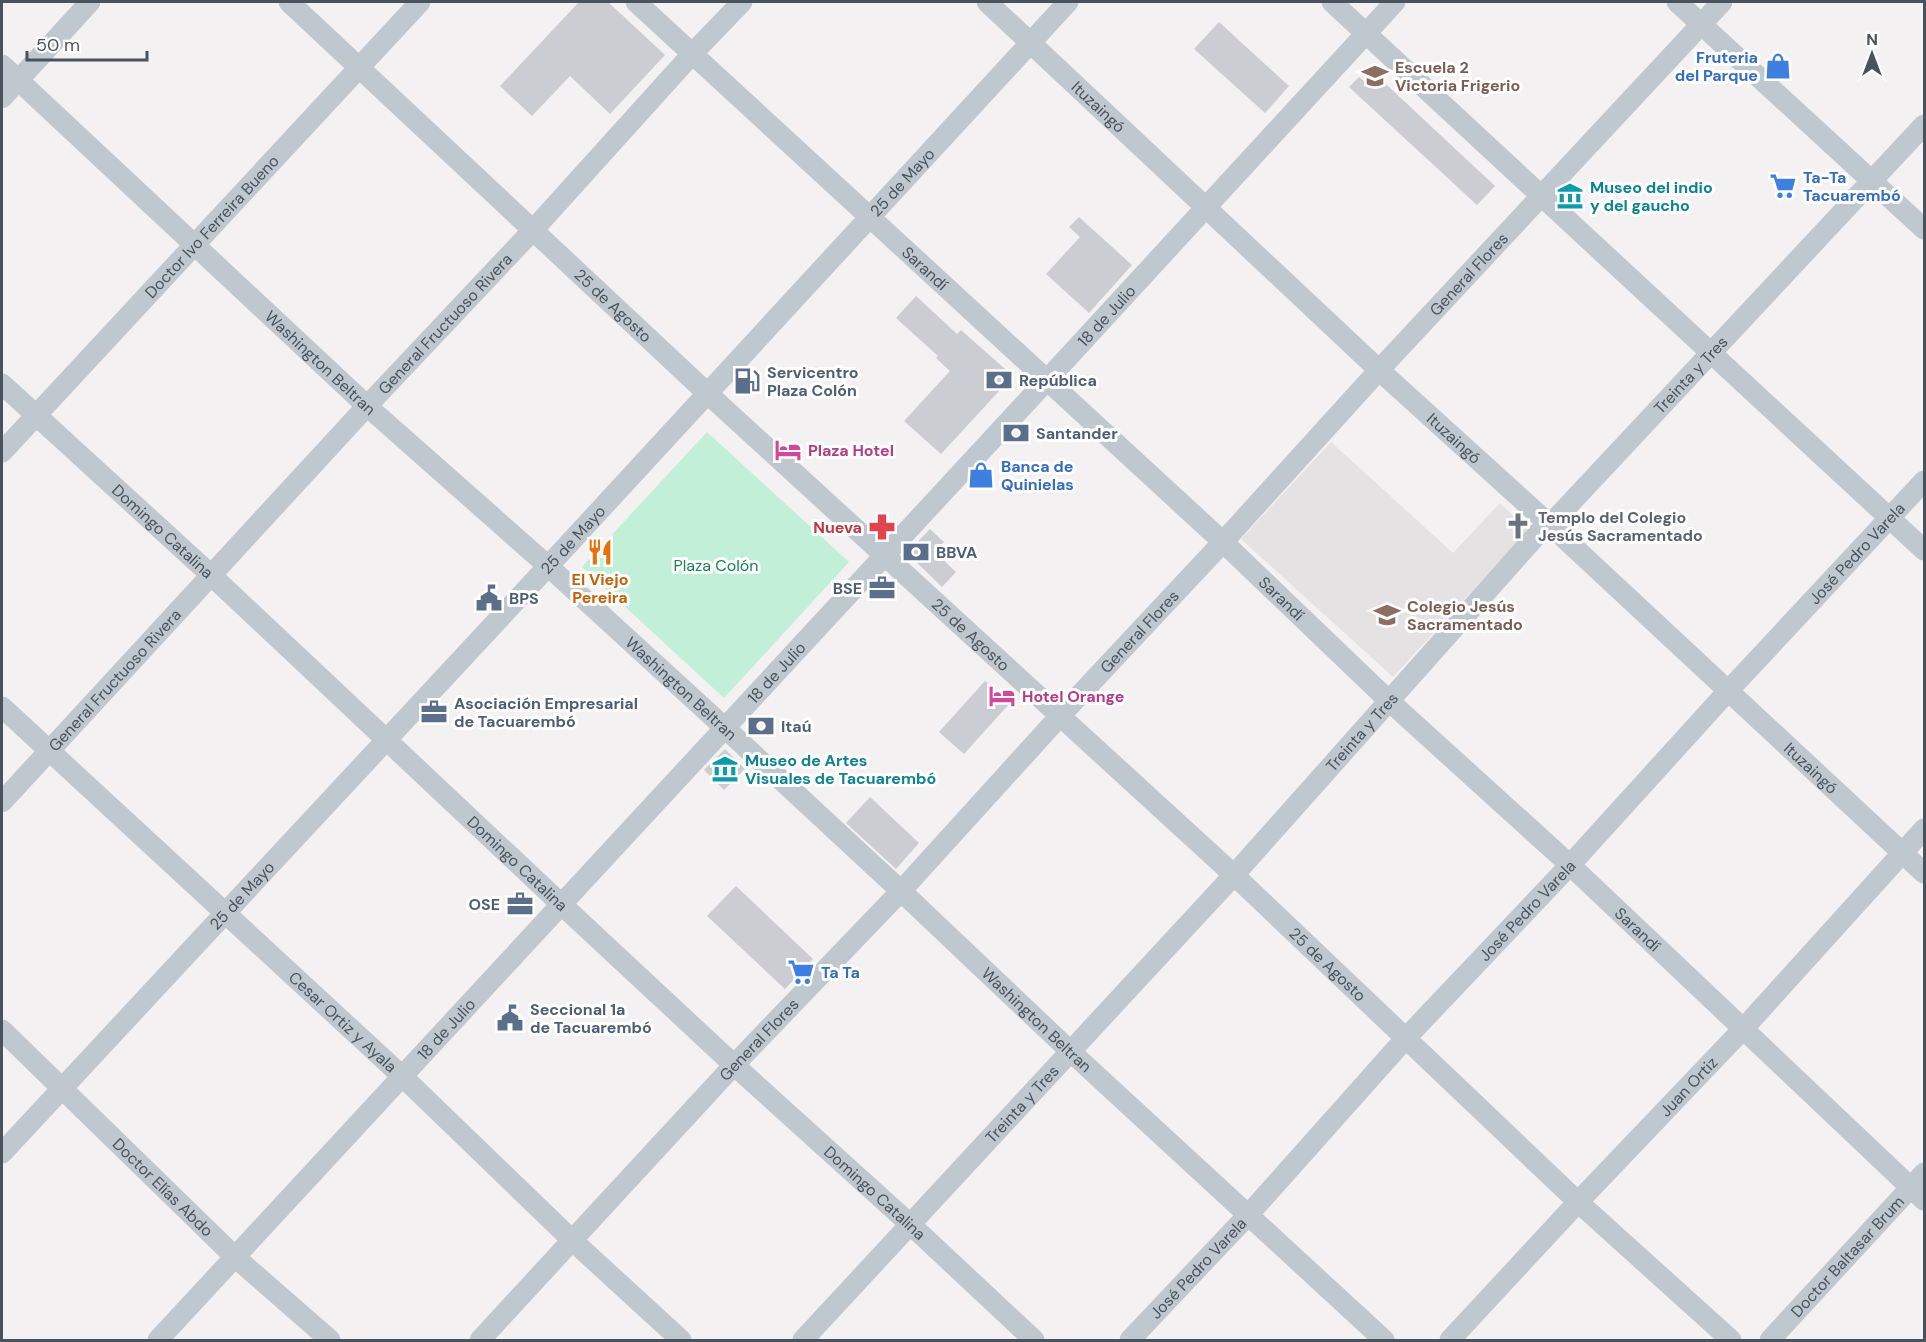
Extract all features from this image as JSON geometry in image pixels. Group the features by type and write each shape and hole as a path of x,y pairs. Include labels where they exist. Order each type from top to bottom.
{"street":[{"path":"2,98 90,2"},
{"name":"25 de Agosto","path":"289,2 707,393 1234,875 1578,1202 1731,1341"},
{"name":"Doctor Ivo Ferreira Bueno","path":"2,452 420,2"},
{"name":"Sarandí","path":"636,2 1223,542 1388,700 1920,1187"},
{"name":"General Fructuoso Rivera","path":"2,802 742,2"},
{"name":"Ituzaingó","path":"987,2 1379,370 1550,525 1924,873"},
{"name":"25 de Mayo","path":"2,1153 225,915 1068,2"},
{"path":"1332,2 1924,550"},
{"name":"18 de Julio","path":"158,1341 1395,2"},
{"path":"1677,2 1924,229"},
{"name":"General Flores","path":"480,1341 734,1065 901,891 1379,370 1722,2"},
{"name":"Washington Beltran","path":"2,65 367,406 548,566 725,728 1384,1341"},
{"name":"Treinta y Tres","path":"802,1341 1234,875 1543,528 1550,525 1924,125"},
{"name":"Domingo Catalina","path":"2,384 211,575 734,1065 911,1224 1034,1341"},
{"name":"José Pedro Varela","path":"1130,1341 1249,1214 1405,1039 1570,865 1924,481"},
{"name":"Cesar Ortiz y Ayala","path":"2,707 403,1077 573,1241 681,1341"},
{"name":"Juan Ortiz","path":"1450,1341 1578,1202 1744,1028 1924,829"},
{"name":"Doctor Elías Abdo","path":"2,1030 235,1257 330,1341"},
{"name":"Doctor Baltasar Brum","path":"1770,1341 1920,1187"}],"shaded area":[{"name":"Colegio Jesús Sacramentado","path":"1331,442 1453,553 1500,503 1528,530 1393,677 1241,539"}],"green space":[{"name":"Plaza Colón","path":"707,432 849,562 724,698 582,567"}],"building":[{"path":"579,2 608,2 665,55 610,114 570,76 532,116 500,86"},
{"path":"1219,22 1289,86 1265,113 1194,49"},
{"path":"1374,73 1495,186 1477,205 1349,87 1359,77 1365,82"},
{"path":"1079,217 1132,265 1089,313 1046,274 1080,237 1069,227"},
{"path":"916,296 957,334 961,330 1013,376 941,454 904,421 950,371 936,358 938,356 896,318"},
{"path":"930,529 944,542 934,551 956,572 942,587 907,553"},
{"path":"985,681 1010,703 964,754 939,732"},
{"name":"Museo de Artes Visuales de Tacuarembó","path":"725,749 745,769 724,790 704,770"},
{"path":"870,797 919,843 896,869 846,823"},
{"path":"736,886 813,959 785,989 707,916"}],"place":[{"name":"Fruteria del Parque","path":"1778,66"},
{"name":"Escuela 2 Victoria Frigerio","path":"1375,76"},
{"name":"Ta-Ta Tacuarembó","path":"1783,186"},
{"name":"Museo del indio y del gaucho","path":"1570,196"},
{"name":"República","path":"999,380"},
{"name":"Servicentro Plaza Colón","path":"747,381"},
{"name":"Santander","path":"1016,433"},
{"name":"Plaza Hotel","path":"788,450"},
{"name":"Banca de Quinielas","path":"981,475"},
{"name":"Templo del Colegio Jesús Sacramentado","path":"1518,526"},
{"name":"Nueva","path":"882,527"},
{"name":"El Viejo Pereira","path":"600,552"},
{"name":"BBVA","path":"916,552"},
{"name":"BSE","path":"882,588"},
{"name":"BPS","path":"489,598"},
{"name":"Colegio Jesús Sacramentado","path":"1387,615"},
{"name":"Hotel Orange","path":"1002,696"},
{"name":"Asociación Empresarial de Tacuarembó","path":"434,712"},
{"name":"Itaú","path":"761,726"},
{"name":"Museo de Artes Visuales de Tacuarembó","path":"725,769"},
{"name":"OSE","path":"520,904"},
{"name":"Ta Ta","path":"801,972"},
{"name":"Seccional 1a de Tacuarembó","path":"510,1018"}]}
